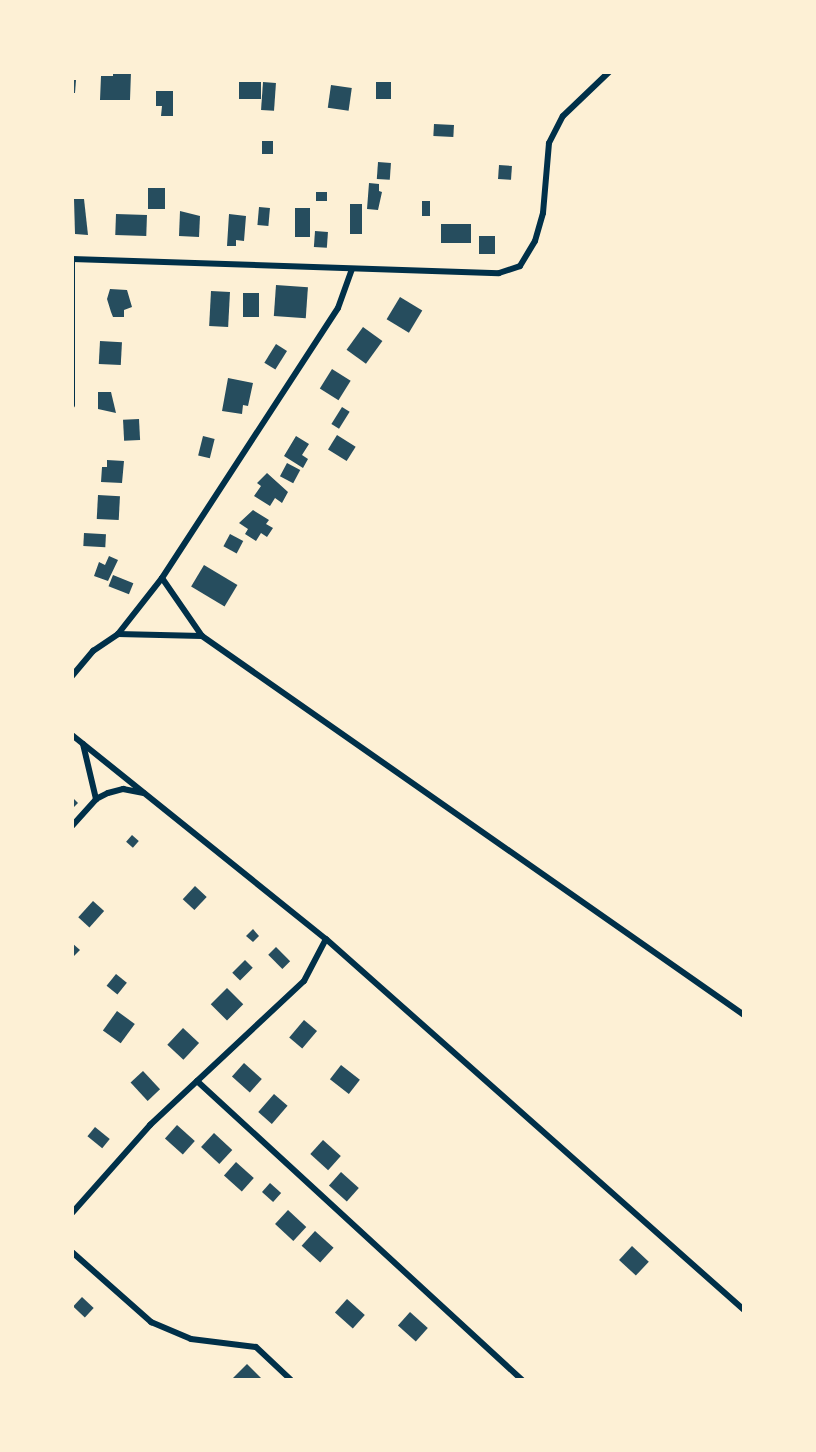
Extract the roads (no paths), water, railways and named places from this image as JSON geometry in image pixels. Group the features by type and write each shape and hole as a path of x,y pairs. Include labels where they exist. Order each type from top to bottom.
{"street":[{"path":"72,405 72,259 499,273 520,266 535,242 543,213 549,143 563,116 609,72"},
{"path":"72,676 93,651 118,634 162,578 338,308 352,269"},
{"path":"162,578 202,636 744,1015"},
{"path":"118,634 202,636"},
{"path":"72,735 326,939 744,1310"},
{"path":"83,744 96,799"},
{"path":"72,826 96,799 123,789 144,793"},
{"path":"72,1214 150,1125 304,981 326,939"},
{"path":"197,1081 522,1380"},
{"path":"72,1252 152,1322 191,1340 256,1347 291,1380"}]}
